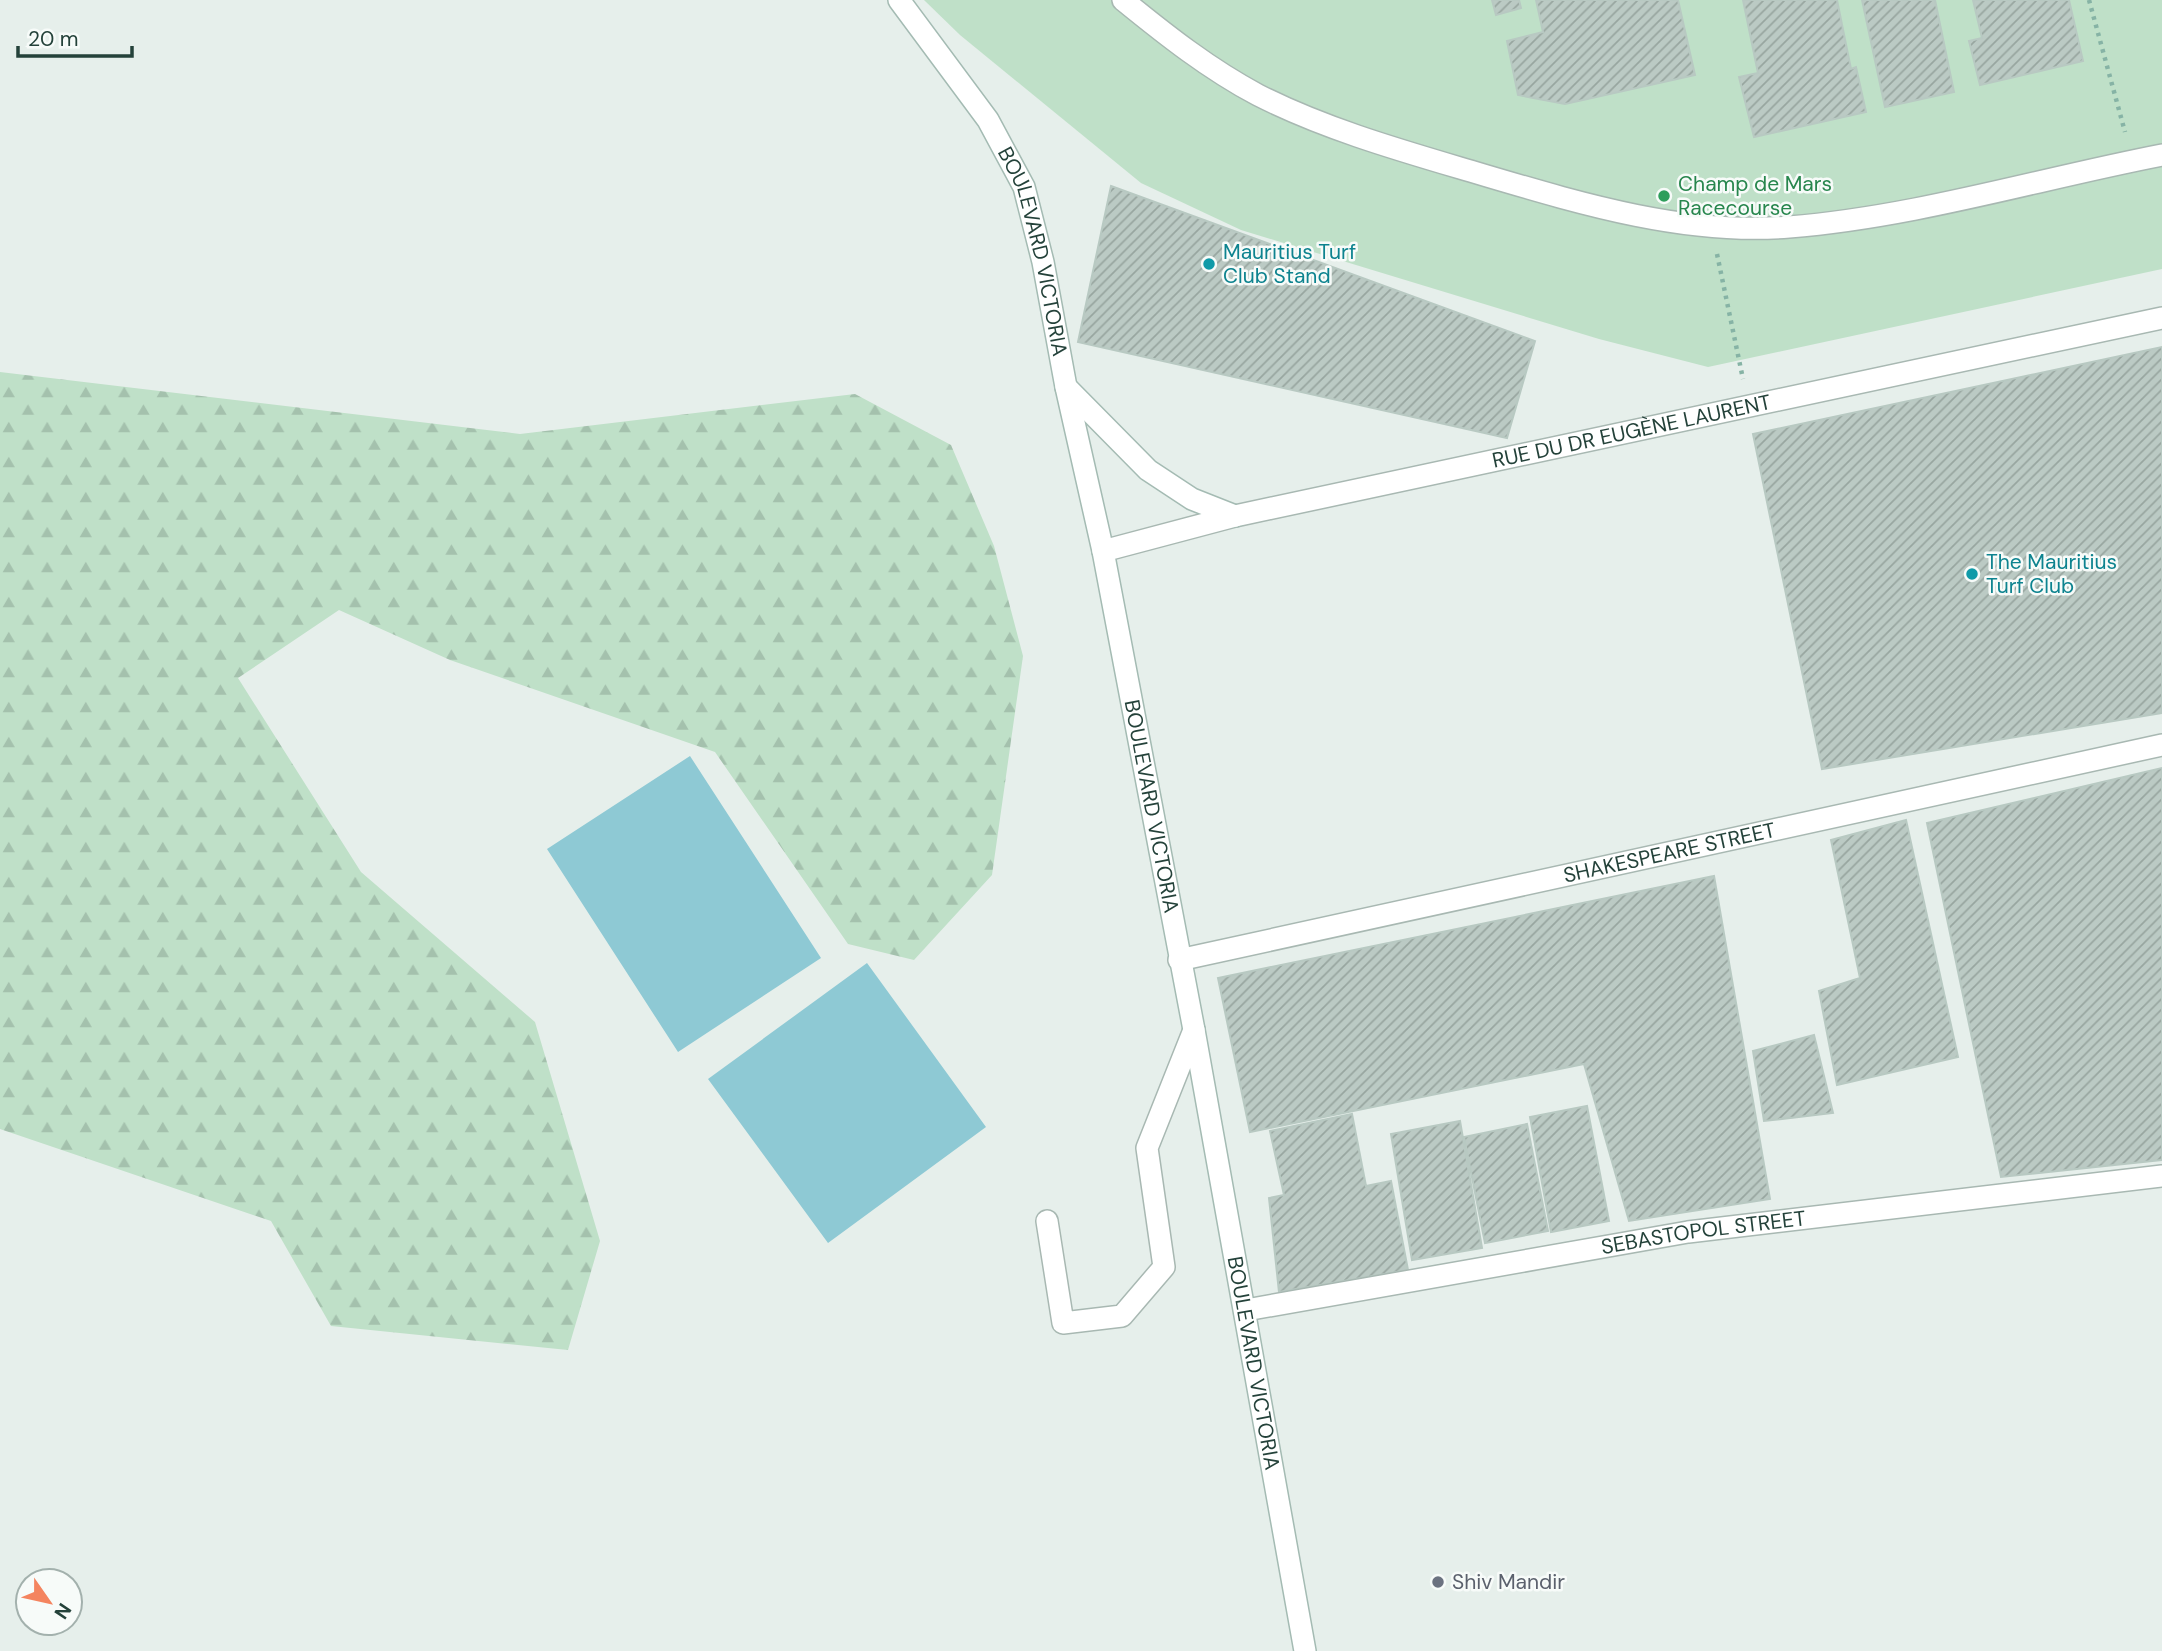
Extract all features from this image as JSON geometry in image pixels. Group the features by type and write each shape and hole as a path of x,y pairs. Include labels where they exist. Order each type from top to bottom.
{"street":[{"name":"BOULEVARD VICTORIA","path":"899,0 988,120 1024,187 1043,262 1066,387 1103,551 1194,1030 1305,1651"},
{"path":"1123,0 1211,67 1259,95 1331,125 1405,151 1546,193 1712,228 1788,227 1897,212 2162,155"},
{"name":"RUE DU DR EUGÈNE LAURENT","path":"1103,551 1235,516 2162,318"},
{"path":"1066,387 1147,470 1192,499 1235,516"},
{"name":"SHAKESPEARE STREET","path":"1179,960 2162,745"},
{"path":"1046,1221 1063,1323 1122,1316 1164,1267 1147,1148 1194,1030"},
{"name":"SEBASTOPOL STREET","path":"1246,1310 1688,1233 2162,1176"}],"path":[{"path":"2089,0 2133,160"},
{"path":"1712,228 1745,387"}],"green space":[{"name":"Champ de Mars Racecourse","path":"924,0 2162,0 2162,269 1708,367 1599,339 1241,230 1141,183 960,35"},
{"path":"0,372 520,434 855,394 951,445 994,546 1023,656 992,875 914,960 848,944 715,752 450,660 339,610 238,678 361,872 535,1022 600,1241 568,1350 331,1326 271,1221 0,1129"}],"water":[{"path":"690,756 821,958 678,1052 547,849"},
{"path":"867,963 986,1127 828,1243 708,1079"}],"building":[{"path":"1492,0 1519,0 1521,8 1496,15"},
{"path":"1536,0 1678,0 1695,75 1565,104 1518,95 1507,41 1543,32"},
{"path":"1743,0 1837,0 1851,69 1856,67 1866,112 1754,137 1739,77 1758,73"},
{"path":"1862,0 1935,0 1954,92 1885,107"},
{"path":"1973,0 2069,0 2083,61 1980,85 1969,41 1982,38"},
{"name":"Mauritius Turf Club Stand","path":"1111,186 1535,341 1507,438 1078,342"},
{"name":"The Mauritius Turf Club","path":"2162,347 2162,713 1822,769 1753,434"},
{"path":"2162,768 2162,1160 2001,1177 1927,823"},
{"path":"1906,820 1958,1057 1837,1085 1819,991 1860,978 1831,840"},
{"path":"1714,876 1770,1199 1629,1221 1584,1064 1250,1132 1218,978"},
{"path":"1814,1035 1833,1113 1764,1121 1753,1051"},
{"path":"1587,1106 1609,1221 1551,1232 1530,1117"},
{"path":"1352,1114 1366,1186 1391,1181 1408,1270 1279,1292 1269,1198 1284,1195 1270,1131"},
{"path":"1460,1121 1482,1248 1412,1260 1391,1134"},
{"path":"1527,1124 1548,1231 1485,1243 1464,1137"}],"place":[{"name":"Champ de Mars Racecourse","path":"1664,196"},
{"name":"Mauritius Turf Club Stand","path":"1209,264"},
{"name":"The Mauritius Turf Club","path":"1972,574"},
{"name":"Shiv Mandir","path":"1438,1582"}]}
